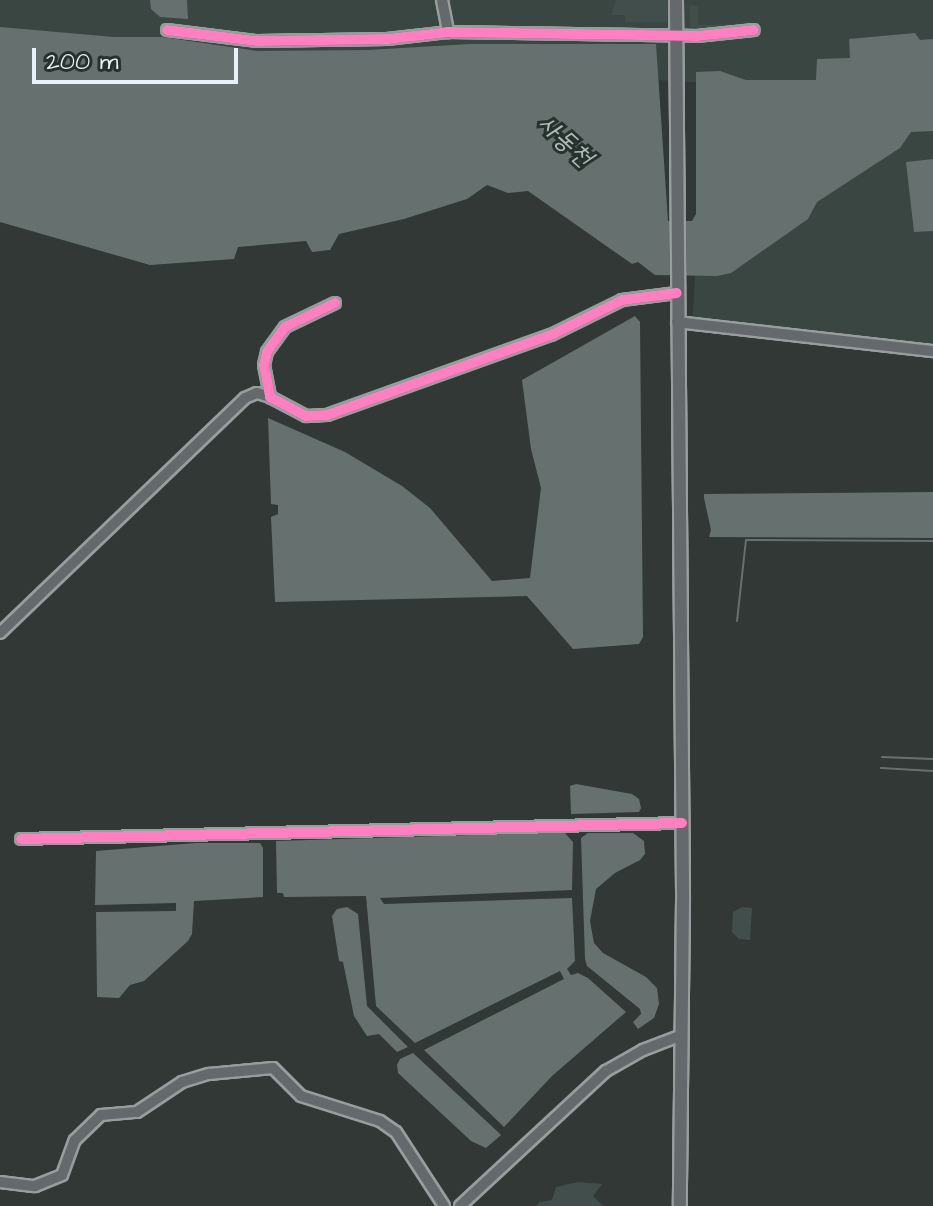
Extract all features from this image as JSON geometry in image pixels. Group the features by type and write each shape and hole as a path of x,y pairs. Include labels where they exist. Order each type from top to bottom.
{"main road":[{"path":"676,0 682,823 680,1206"}],"street":[{"path":"442,0 448,32"},
{"path":"167,30 257,41 387,39 448,32 676,35 754,30"},
{"path":"0,633 245,398 257,393 306,416 327,415 551,335 622,300 677,293"},
{"path":"270,397 264,365 275,338 285,327 335,303"},
{"path":"677,322 933,351"},
{"path":"21,839 682,823"},
{"path":"460,1206 606,1071 643,1050 682,1035"},
{"path":"0,1182 35,1186 62,1175 75,1140 101,1115 137,1112 182,1082 209,1074 273,1068 301,1096 380,1121 396,1132 444,1206"}],"shaded area":[{"path":"0,0 933,0 933,356 692,330 706,83 0,41"},
{"path":"616,0 668,0 667,22 625,22 625,15 611,15"},
{"path":"689,5 698,6 698,25 743,24 743,27 691,32"},
{"path":"742,907 752,908 750,940 739,939 732,932 733,912"},
{"path":"578,1182 602,1184 593,1196 603,1206 536,1206 552,1200 556,1187"}],"water":[{"path":"150,0 187,0 188,19 160,17 151,9"},
{"name":"사동천","path":"0,27 114,37 162,37 257,51 368,50 470,44 656,44 668,221 692,221 696,214 696,72 720,71 746,80 816,80 817,59 850,58 849,39 915,33 920,40 933,39 933,131 911,132 900,148 817,202 808,219 731,273 717,276 655,275 638,262 632,264 528,191 508,193 487,185 467,199 404,219 339,234 330,250 312,252 306,241 238,247 234,259 150,265 0,222"},
{"path":"933,159 933,231 914,232 906,162"},
{"path":"635,316 640,322 643,637 639,644 573,649 527,596 275,602 271,517 278,514 278,505 271,504 268,418 345,452 402,486 430,508 492,581 530,578 541,488 531,449 522,380"},
{"path":"933,492 933,538 709,537 711,530 704,498 704,494"},
{"path":"576,784 632,794 639,799 641,808 639,812 571,814 570,786"},
{"path":"564,832 573,842 572,890 380,898 384,904 572,898 575,961 567,969 571,975 578,973 588,978 626,1012 552,1076 504,1127 424,1050 564,979 560,971 415,1043 376,1006 366,896 284,897 283,893 277,893 276,841"},
{"path":"588,833 633,833 644,841 645,854 640,860 615,873 596,889 590,921 594,943 603,953 646,977 657,988 659,1004 654,1018 638,1029 633,1022 641,1014 640,1009 587,966 585,959 581,838"},
{"path":"196,843 260,843 263,848 263,897 194,901 192,934 188,941 144,981 130,985 119,998 97,997 96,912 176,911 176,903 95,905 96,851"},
{"path":"347,907 358,914 367,1006 408,1047 397,1052 379,1034 367,1036 354,1016 343,962 339,961 332,916 337,909"},
{"path":"413,1053 501,1135 486,1148 471,1141 398,1073 400,1059"}],"waterway":[{"path":"737,621 746,540 933,541"},
{"path":"882,757 933,759"},
{"path":"881,768 933,771"}],"cycle path":[{"path":"167,30 257,41 387,39 448,32 697,36 754,30"},
{"path":"335,303 285,327 267,352 264,365 270,397 306,416 327,415 551,335 622,300 677,293"},
{"path":"21,839 682,823"}]}
